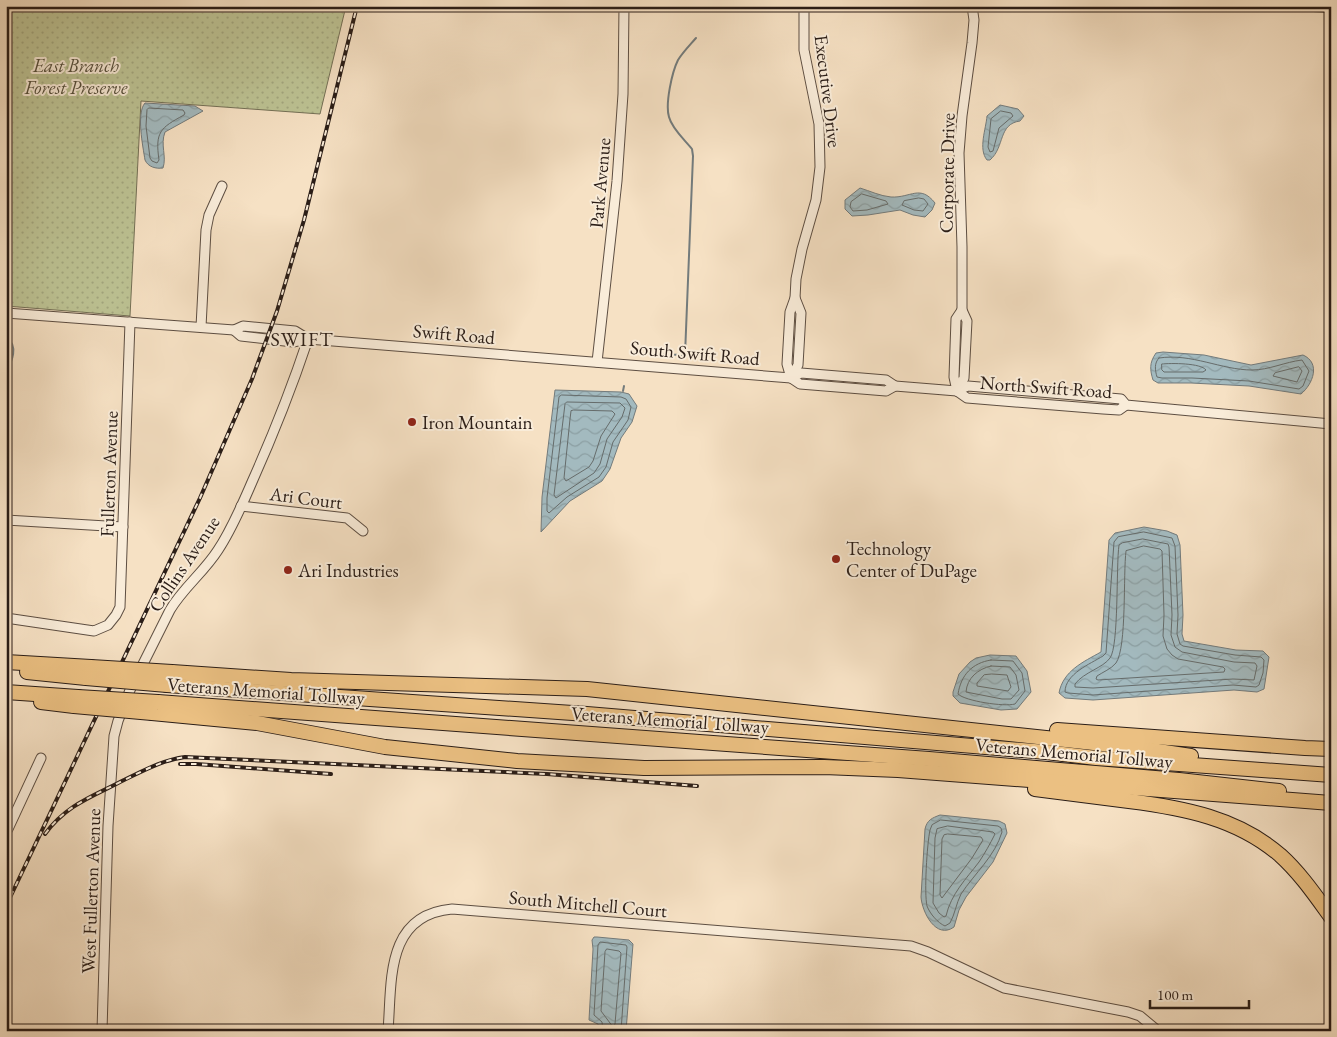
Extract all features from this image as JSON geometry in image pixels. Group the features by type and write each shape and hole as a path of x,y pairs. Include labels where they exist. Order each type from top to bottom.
{"highway":[{"path":"6,662 89,673"},
{"name":"Veterans Memorial Tollway","path":"6,670 169,678 1046,752 1096,758 1331,775"},
{"path":"169,678 588,689 1131,747 1331,775"},
{"name":"Veterans Memorial Tollway","path":"6,694 76,702 939,760 1179,780 1331,797"},
{"path":"155,707 385,747 518,761 644,768 824,767 898,770 1331,804"},
{"path":"931,726 1051,730 1305,748 1331,748"},
{"path":"898,770 1160,805 1213,817 1244,831 1280,855 1309,886 1331,917"}],"street":[{"name":"Park Avenue","path":"597,362 618,181 623,94 624,6"},
{"name":"Executive Drive","path":"791,378 787,364 790,312 795,298 798,268 816,200 820,168 819,124 804,50 804,6"},
{"name":"Corporate Drive","path":"957,391 964,378 966,321 962,310 963,274 959,153 972,43 974,20 972,6"},
{"path":"1308,6 1331,8"},
{"path":"201,327 206,230 209,215 222,186"},
{"name":"Swift Road","path":"6,312 234,330 243,326 295,331 308,339 597,362"},
{"name":"Fullerton Avenue","path":"6,618 94,631 108,624 116,615 120,602 130,322"},
{"name":"Collins Avenue","path":"112,752 118,721 130,690 175,600 218,551 241,506 285,404 308,339"},
{"name":"South Swift Road","path":"597,362 791,378 801,373 886,380 895,386 957,391"},
{"name":"North Swift Road","path":"957,391 967,398 1119,410 1126,405 1331,424"},
{"name":"Ari Court","path":"241,506 347,518 363,531"},
{"path":"6,520 123,527"},
{"name":"West Fullerton Avenue","path":"102,1031 112,752"},
{"path":"7,829 41,758"},
{"name":"South Mitchell Court","path":"388,1031 394,963 398,946 404,934 414,923 430,914 444,910 489,912 920,949 1004,988 1128,1012 1140,1016 1158,1031"}],"green space":[{"name":"East Branch Forest Preserve","path":"6,6 346,6 320,114 141,101 130,316 6,306"}],"water":[{"path":"145,103 195,106 203,111 165,132 163,168 152,167 145,160 141,114"},
{"path":"1000,105 1018,109 1024,116 1020,121 1008,127 995,155 990,160 987,160 983,150 983,139 987,116"},
{"path":"860,188 891,197 915,193 925,194 935,203 932,210 925,217 900,210 852,216 845,209 845,200"},
{"path":"1156,353 1204,355 1251,365 1303,355 1312,363 1313,374 1309,385 1301,394 1249,386 1158,383 1153,380 1151,363"},
{"path":"555,390 621,392 629,394 637,406 632,422 621,438 610,469 602,481 570,501 541,532 542,497"},
{"path":"1144,527 1167,531 1177,535 1180,545 1182,634 1184,641 1236,650 1263,651 1269,657 1264,689 1257,692 1234,690 1093,700 1065,698 1059,693 1061,685 1069,673 1101,652 1109,540 1115,533"},
{"path":"990,655 1016,656 1027,671 1031,692 1017,709 1001,710 960,703 953,696 959,674 976,658"},
{"path":"940,815 999,821 1005,824 1007,833 993,862 966,897 959,910 954,927 947,930 941,930 936,927 927,917 921,897 925,829 930,820"},
{"path":"594,937 629,940 633,944 626,1031 598,1031 598,1024 589,1020 592,940"}],"waterway":[{"path":"652,354 685,355 693,156 692,149 676,130 669,117 668,104 671,80 678,60 696,38"},
{"path":"6,337 13,349 12,358 6,372"},
{"path":"623,391 624,386"}],"railway":[{"path":"6,906 200,498 252,379 277,311 304,220 357,6"},
{"path":"45,834 62,815 82,802 154,766 169,760 185,757 547,774 697,786"},
{"path":"180,764 331,774"}],"place":[{"name":"Iron Mountain","path":"412,422"},
{"name":"Technology Center of DuPage","path":"836,559"},
{"name":"Ari Industries","path":"288,570"}],"district":[{"name":"SWIFT","path":"302,339"}]}
